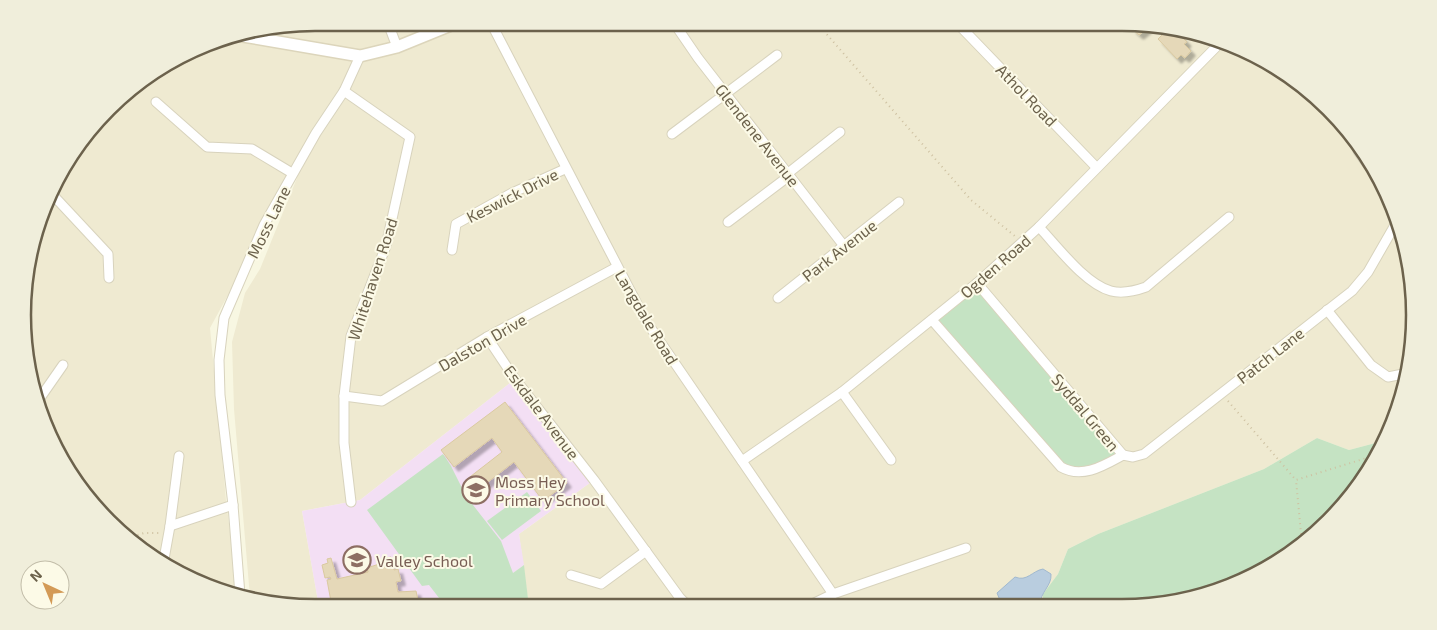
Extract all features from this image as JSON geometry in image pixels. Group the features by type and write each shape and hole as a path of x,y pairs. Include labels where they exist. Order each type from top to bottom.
{"main road":[{"path":"255,38 360,56 397,47 435,31"}],"street":[{"path":"391,31 397,47"},
{"name":"Langdale Road","path":"496,31 646,321 833,594"},
{"name":"Glendene Avenue","path":"679,31 844,246"},
{"name":"Athol Road","path":"966,31 1096,167"},
{"name":"Ogden Road","path":"742,461 842,392 977,283 1039,227 1216,47"},
{"path":"672,134 777,55"},
{"name":"Moss Lane","path":"239,588 233,504 220,395 219,360 222,332 232,297 264,225 292,173 344,91 360,56"},
{"name":"Whitehaven Road","path":"344,91 410,137 386,246 351,336 344,396 344,442 351,502"},
{"path":"156,102 207,148 252,149 292,173"},
{"path":"728,222 840,132"},
{"name":"Keswick Drive","path":"452,250 456,224 512,193 565,168"},
{"path":"57,199 108,254 109,278"},
{"name":"Park Avenue","path":"778,298 899,202"},
{"path":"1039,227 1094,282 1111,291 1129,292 1146,288 1229,217"},
{"name":"Patch Lane","path":"1123,455 1133,457 1144,454 1352,291 1368,272 1392,229"},
{"name":"Dalston Drive","path":"344,396 382,401 487,337 617,267"},
{"name":"Syddal Green","path":"932,320 1060,467 1080,474 1123,455 977,283"},
{"path":"1327,310 1371,365 1388,377 1399,375"},
{"name":"Eskdale Avenue","path":"487,337 516,379 594,480 681,599"},
{"path":"43,394 63,365"},
{"path":"842,392 891,460"},
{"path":"165,556 179,456"},
{"path":"169,529 233,504"},
{"path":"823,599 966,548"},
{"path":"571,575 602,584 646,552"}],"path":[{"path":"826,31 971,200 1022,242"},
{"path":"1222,394 1296,480 1301,535"},
{"path":"1296,480 1368,458"},
{"path":"137,535 169,529"},
{"path":"362,567 363,573"}],"shaded area":[{"path":"315,31 1122,31 1177,37 1213,46 1264,69 1295,90 1323,114 1347,142 1368,173 1391,224 1400,260 1406,315 1403,352 1391,406 1374,443 1349,450 1317,438 1264,469 1098,534 1068,549 1058,574 1043,594 1043,599 528,599 519,534 594,480 515,379 360,500 302,511 318,599 296,598 249,591 234,409 232,342 245,293 260,269 312,141 210,328 226,500 237,588 206,577 173,561 142,540 114,516 90,488 69,457 46,406 34,352 31,315 32,296 41,242 53,206 79,157 114,114 142,90 173,69 224,46 260,37"},
{"name":"Moss Hey Primary School","path":"515,379 594,480 519,534 524,565 479,599 318,599 302,511 360,500"}],"green space":[{"path":"977,283 1123,455 1104,465 1070,472 932,320"},
{"path":"1317,438 1349,450 1374,443 1358,473 1323,516 1280,551 1231,577 1195,589 1159,596 1122,599 1043,599 1043,594 1058,574 1068,549 1098,534 1264,469"},
{"path":"443,454 466,496 501,541 513,573 524,565 528,599 440,599 429,585 422,586 367,510"},
{"path":"527,492 541,511 502,540 487,521"}],"water":[{"path":"1043,569 1051,574 1048,586 1041,599 1000,599 997,593 1015,577 1023,578"}],"building":[{"path":"1162,35 1183,38 1187,42 1184,44 1191,51 1185,58 1181,55 1177,59 1158,39"},
{"path":"505,402 567,483 543,501 514,462 475,492 466,480 502,452 492,438 454,467 441,450"},
{"path":"391,557 394,570 398,569 401,581 396,582 398,592 416,591 418,599 331,599 327,580 331,579 330,577 325,578 322,565 328,563 327,559 331,558 337,579 368,572 367,568 379,564 378,560"},
{"path":"365,560 368,572 359,574 356,562"}],"place":[{"name":"Moss Hey Primary School","path":"476,490"},
{"name":"Valley School","path":"357,560"}]}
